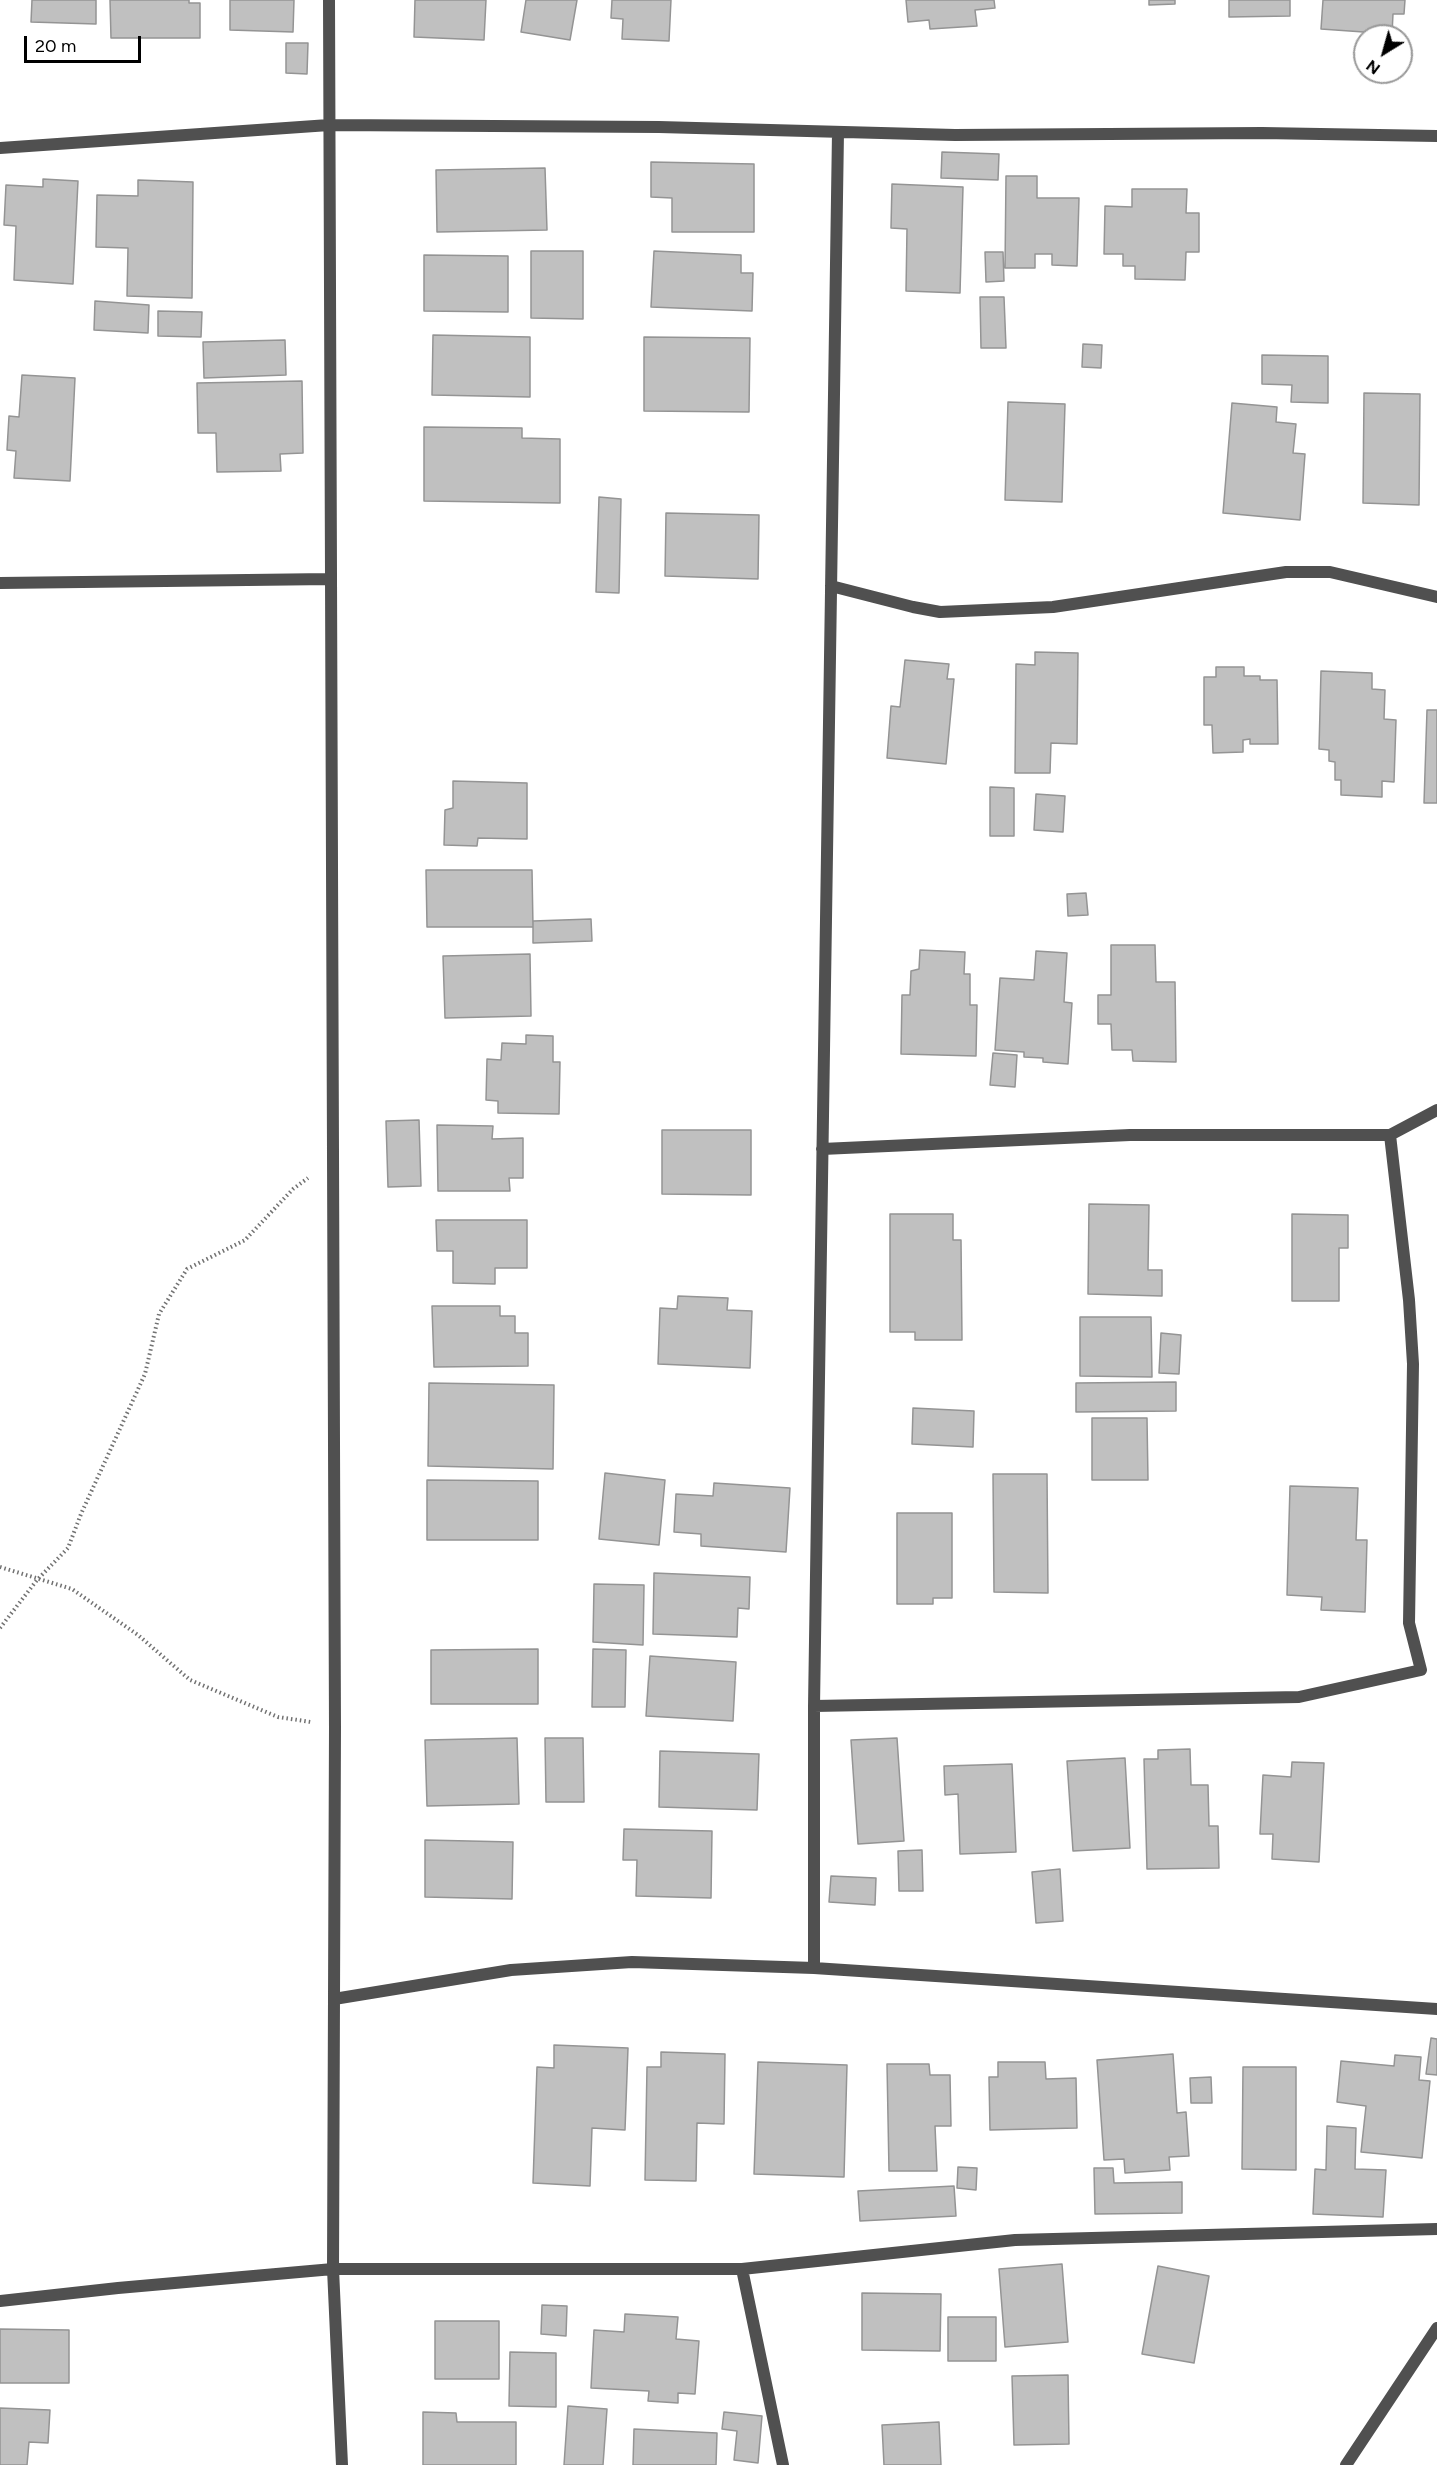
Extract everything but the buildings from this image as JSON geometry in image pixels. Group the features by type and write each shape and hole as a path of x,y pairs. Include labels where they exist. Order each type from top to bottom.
{"street":[{"path":"329,0 335,1726 333,2269 342,2465"},
{"path":"0,148 329,125 658,127 955,135 1262,133 1437,136"},
{"path":"814,1968 814,1706 838,132"},
{"path":"831,586 940,612 1053,606 1286,572 1330,572 1437,597"},
{"path":"0,583 330,579"},
{"path":"822,1149 1130,1135 1390,1135 1437,1110"},
{"path":"814,1706 1299,1697 1421,1670 1409,1623 1413,1364 1409,1300 1390,1135"},
{"path":"334,1999 511,1970 632,1962 814,1968 1437,2009"},
{"path":"0,2301 333,2269 742,2269 1015,2240 1437,2229"},
{"path":"742,2269 783,2465"},
{"path":"1346,2465 1437,2328"}],"path":[{"path":"0,1628 37,1580 68,1548 81,1514 145,1374 159,1314 187,1269 245,1240 305,1179 332,1173"},
{"path":"0,1567 72,1589 138,1635 190,1680 278,1717 335,1726"}]}
